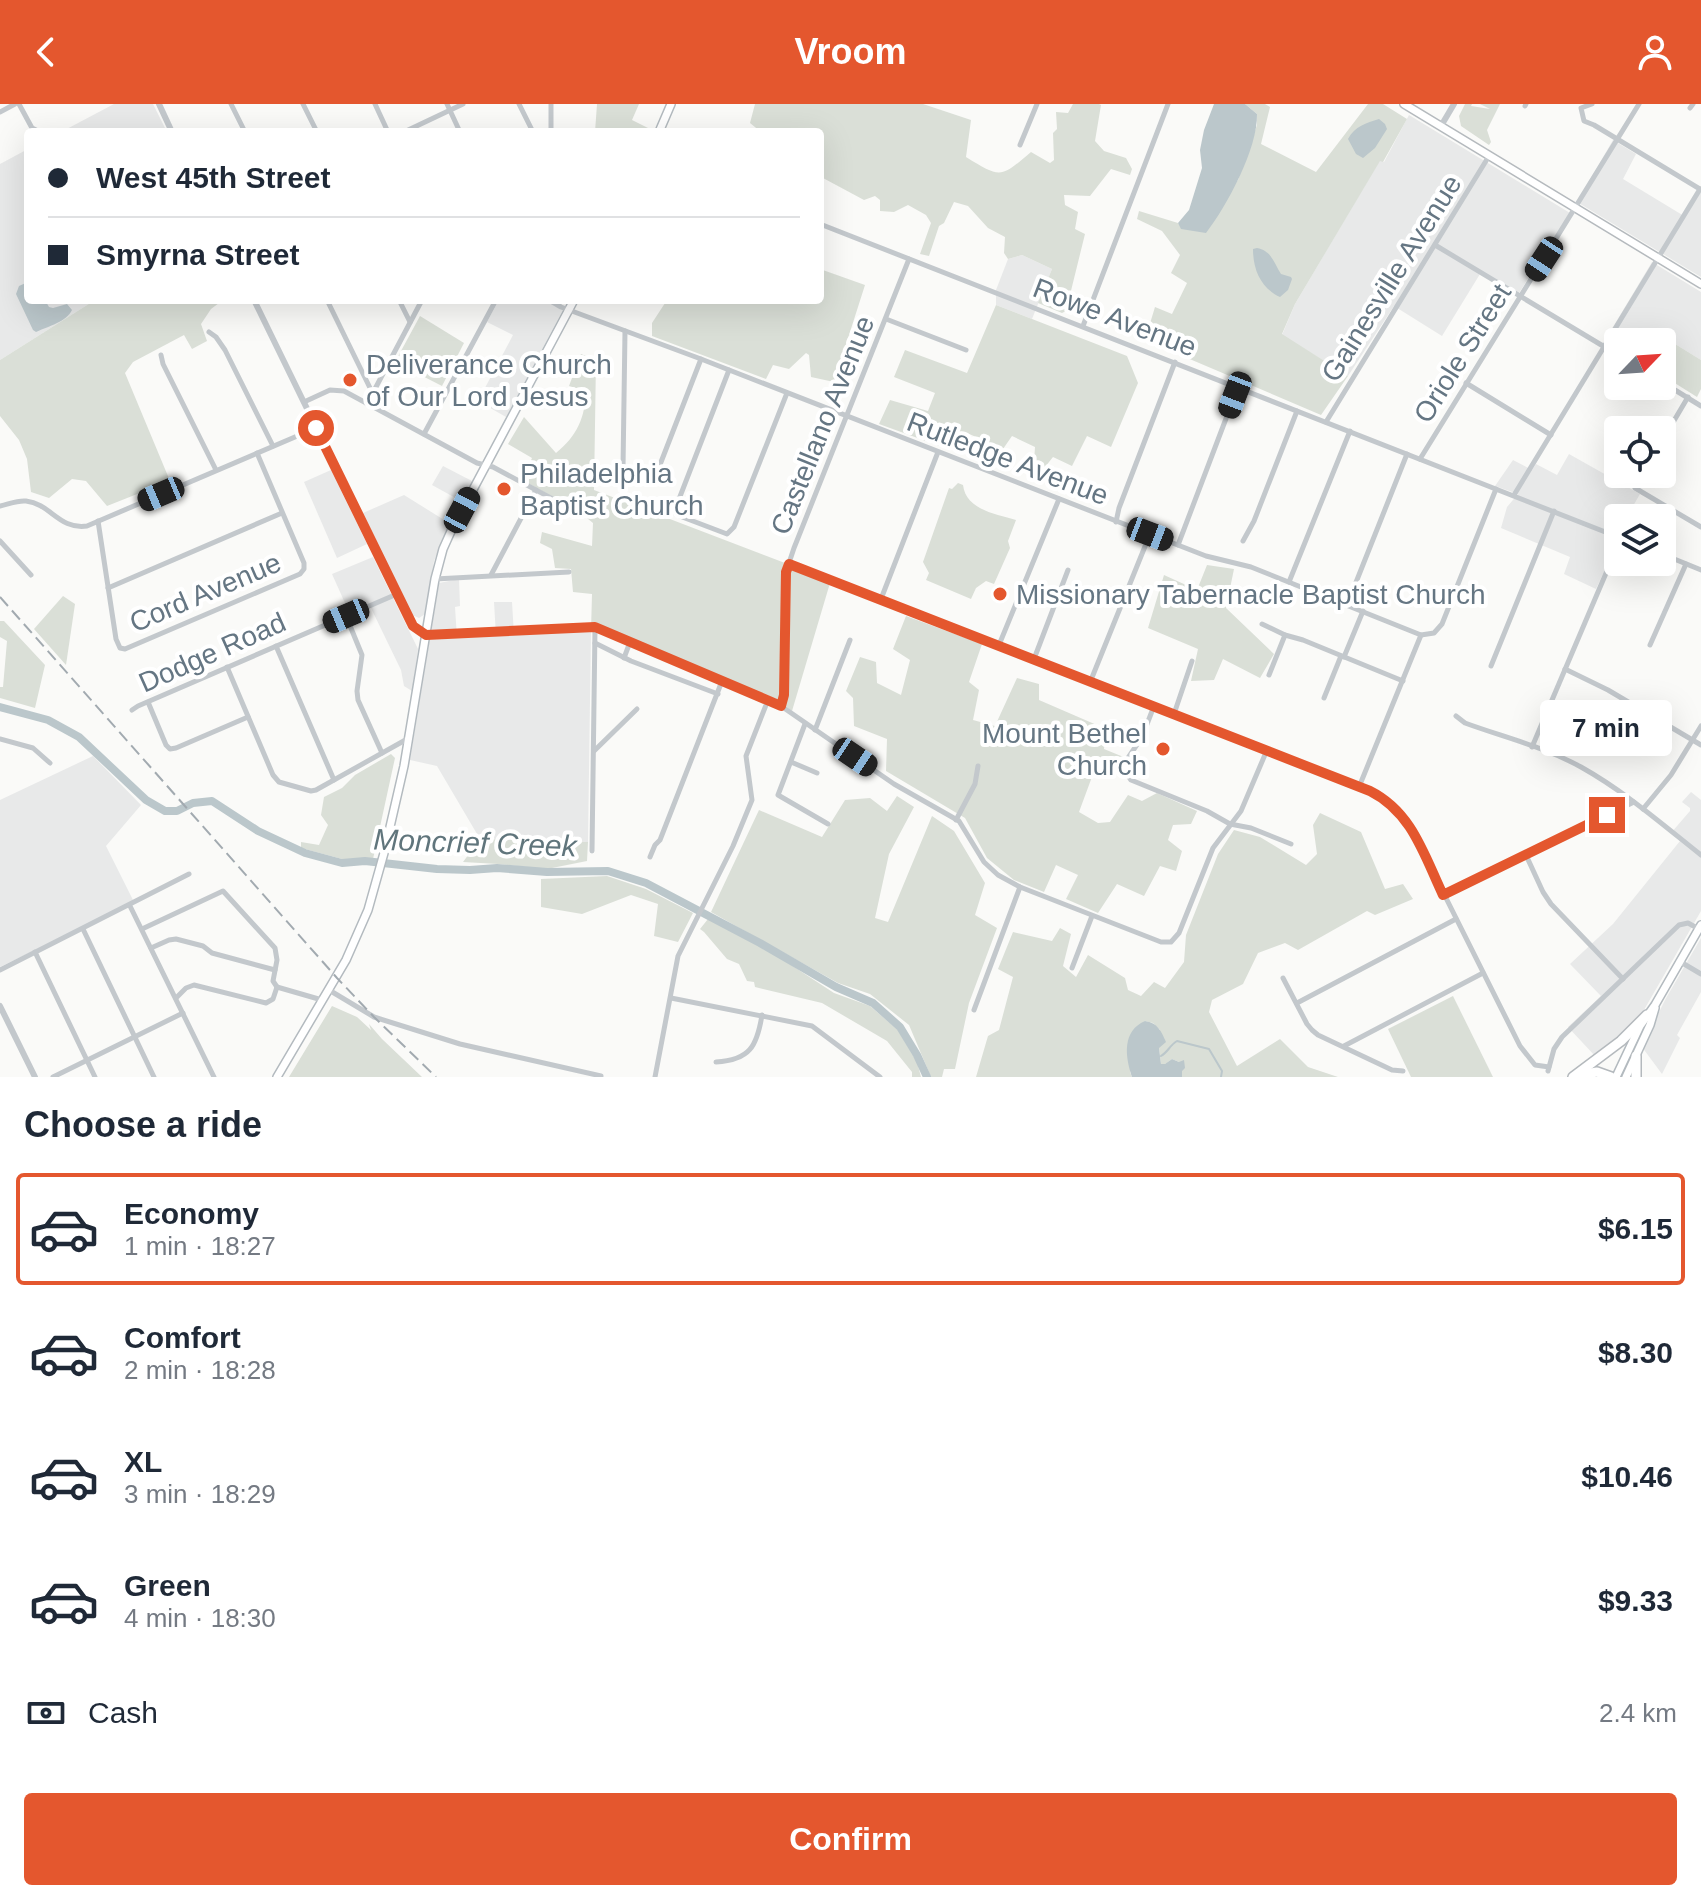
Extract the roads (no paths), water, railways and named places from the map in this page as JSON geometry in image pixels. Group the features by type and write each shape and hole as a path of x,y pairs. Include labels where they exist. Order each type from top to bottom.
{"highway":[{"path":"1574,1077 1621,1041 1647,1015"},
{"path":"1636,1056 1636,1077"},
{"path":"1574,1077 1587,1072 1614,1077"}],"main road":[{"path":"661,128 671,104"},
{"path":"1404,104 1701,284"},
{"path":"277,1077 359,935 384,853 409,738 435,579 443,549 572,304"},
{"path":"1614,1077 1700,927"},
{"path":"1626,1077 1653,1017 1655,1005"}],"street":[{"path":"0,112 17,104 32,128"},
{"path":"159,104 170,128"},
{"path":"231,104 243,128"},
{"path":"303,104 315,128"},
{"path":"375,104 386,128"},
{"path":"411,128 448,107 463,104"},
{"path":"519,104 531,128"},
{"path":"551,104 551,128"},
{"path":"1020,145 1037,104"},
{"path":"1083,326 1168,104"},
{"path":"1441,126 1454,104"},
{"path":"1592,104 1580,106 1584,121 1700,190 1616,328"},
{"name":"Oriole Street","path":"1420,459 1639,104"},
{"path":"448,107 458,128"},
{"name":"Gainesville Avenue","path":"1326,422 1489,156"},
{"name":"Rowe Avenue","path":"824,226 1604,531"},
{"path":"1435,245 1604,347 1514,495"},
{"name":"Castellano Avenue","path":"781,706 784,695 786,572 909,259"},
{"path":"256,304 413,626 426,635 595,627 781,706 894,784 956,820 966,830 984,862 998,875 1020,887 1161,942 1171,942 1179,933 1213,848 1241,811 1267,750"},
{"path":"329,304 372,393"},
{"path":"401,304 410,323"},
{"path":"367,404 420,304"},
{"path":"424,434 494,304"},
{"name":"Rutledge Avenue","path":"558,304 1116,522 1206,556 1251,567 1421,635"},
{"path":"886,319 966,350"},
{"path":"625,330 623,468 630,477 646,481 656,475 701,359"},
{"path":"209,332 225,350 273,446"},
{"path":"161,355 216,470"},
{"path":"1116,522 1175,362"},
{"path":"729,370 674,512 677,515 727,534 734,527 787,393"},
{"path":"1466,383 1551,435"},
{"path":"1178,545 1238,387"},
{"path":"304,402 335,389 344,391 477,463 493,467 577,512"},
{"path":"1676,390 1701,406"},
{"path":"1676,417 1688,397"},
{"path":"1243,541 1254,521 1297,411"},
{"path":"0,506 30,501 76,528 87,526 316,428"},
{"path":"1289,582 1350,431"},
{"path":"881,599 938,452"},
{"path":"98,521 108,588 282,513 257,453"},
{"name":"Oriole Street","path":"1347,605 1407,454"},
{"path":"1635,488 1701,527"},
{"path":"1359,787 1421,635 1434,633 1442,624 1496,489"},
{"path":"491,576 536,490"},
{"path":"999,645 1059,499"},
{"path":"1491,666 1554,511"},
{"name":"Cord Avenue","path":"108,588 120,648 129,647 300,574 304,563 282,513"},
{"path":"1091,680 1150,534"},
{"path":"0,541 31,575"},
{"path":"1676,560 1701,570"},
{"path":"789,564 1091,680 1387,801 1404,818 1520,1046 1535,1065 1548,1069 1554,1049 1562,1037 1682,923 1700,927"},
{"path":"1650,645 1686,564"},
{"path":"1034,659 1068,570"},
{"path":"435,579 569,572"},
{"path":"1532,747 1605,576"},
{"name":"Dodge Road","path":"132,710 397,594"},
{"path":"1324,698 1363,611"},
{"path":"346,616 362,655 358,700 382,753"},
{"path":"1262,624 1403,681"},
{"path":"592,851 595,627"},
{"path":"1269,675 1285,635"},
{"path":"815,730 850,640"},
{"path":"624,658 630,642"},
{"path":"595,643 624,658 718,694"},
{"path":"276,646 334,780"},
{"path":"1174,714 1192,661"},
{"path":"227,667 276,779 316,790 409,738"},
{"path":"1565,669 1608,690 1701,745"},
{"path":"650,857 660,840 722,681"},
{"path":"655,1077 678,956 733,846 752,800 746,756 768,700"},
{"path":"148,702 170,749 248,717"},
{"path":"1154,706 1142,737 1126,761 1125,771 1131,780 1207,811 1230,824 1251,828 1291,844"},
{"path":"593,752 637,709"},
{"path":"1456,716 1465,723 1579,766 1634,802 1701,855"},
{"path":"805,724 778,795 828,824"},
{"path":"1643,809 1671,775 1701,726"},
{"path":"0,739 33,748 50,763"},
{"path":"791,762 817,773"},
{"path":"956,820 975,784 978,766"},
{"path":"1443,895 1634,802"},
{"path":"1526,855 1551,904 1623,979"},
{"path":"0,970 189,874"},
{"path":"974,1010 1020,887"},
{"path":"142,929 223,891 275,948 277,956 273,981 277,987 323,1000"},
{"path":"130,906 214,1077"},
{"path":"1072,968 1092,916"},
{"path":"1297,1003 1456,919"},
{"path":"83,929 154,1077"},
{"path":"151,948 176,939 203,946 212,953 275,970"},
{"path":"35,952 95,1077"},
{"path":"1679,961 1701,974"},
{"path":"1343,1047 1483,973"},
{"path":"1283,978 1312,1030 1318,1035 1392,1070 1403,1071"},
{"path":"176,998 194,985 266,1003 273,999 277,987"},
{"path":"329,990 363,1011 460,1044 601,1076"},
{"path":"671,998 812,1026 880,1077"},
{"path":"0,1006 35,1077"},
{"path":"53,1077 183,1013"},
{"path":"716,1062 733,1061 747,1053 757,1039 762,1015"}],"waterway":[{"name":"Moncrief Creek","path":"0,707 48,720 79,737 146,800 165,811 177,811 193,803 212,801 258,831 305,853 342,863 365,861 437,869 608,871 646,883 836,987 873,1003 900,1027 927,1077"},
{"path":"1161,1056 1177,1041 1209,1049 1222,1071 1221,1077"}],"railway":[{"path":"0,597 337,978 436,1077"}],"place":[{"name":"Deliverance Church of Our Lord Jesus","path":"350,380"},
{"name":"Philadelphia Baptist Church","path":"504,489"},
{"name":"Missionary Tabernacle Baptist Church","path":"1000,594"},
{"name":"Mount Bethel Church","path":"1163,749"}]}
